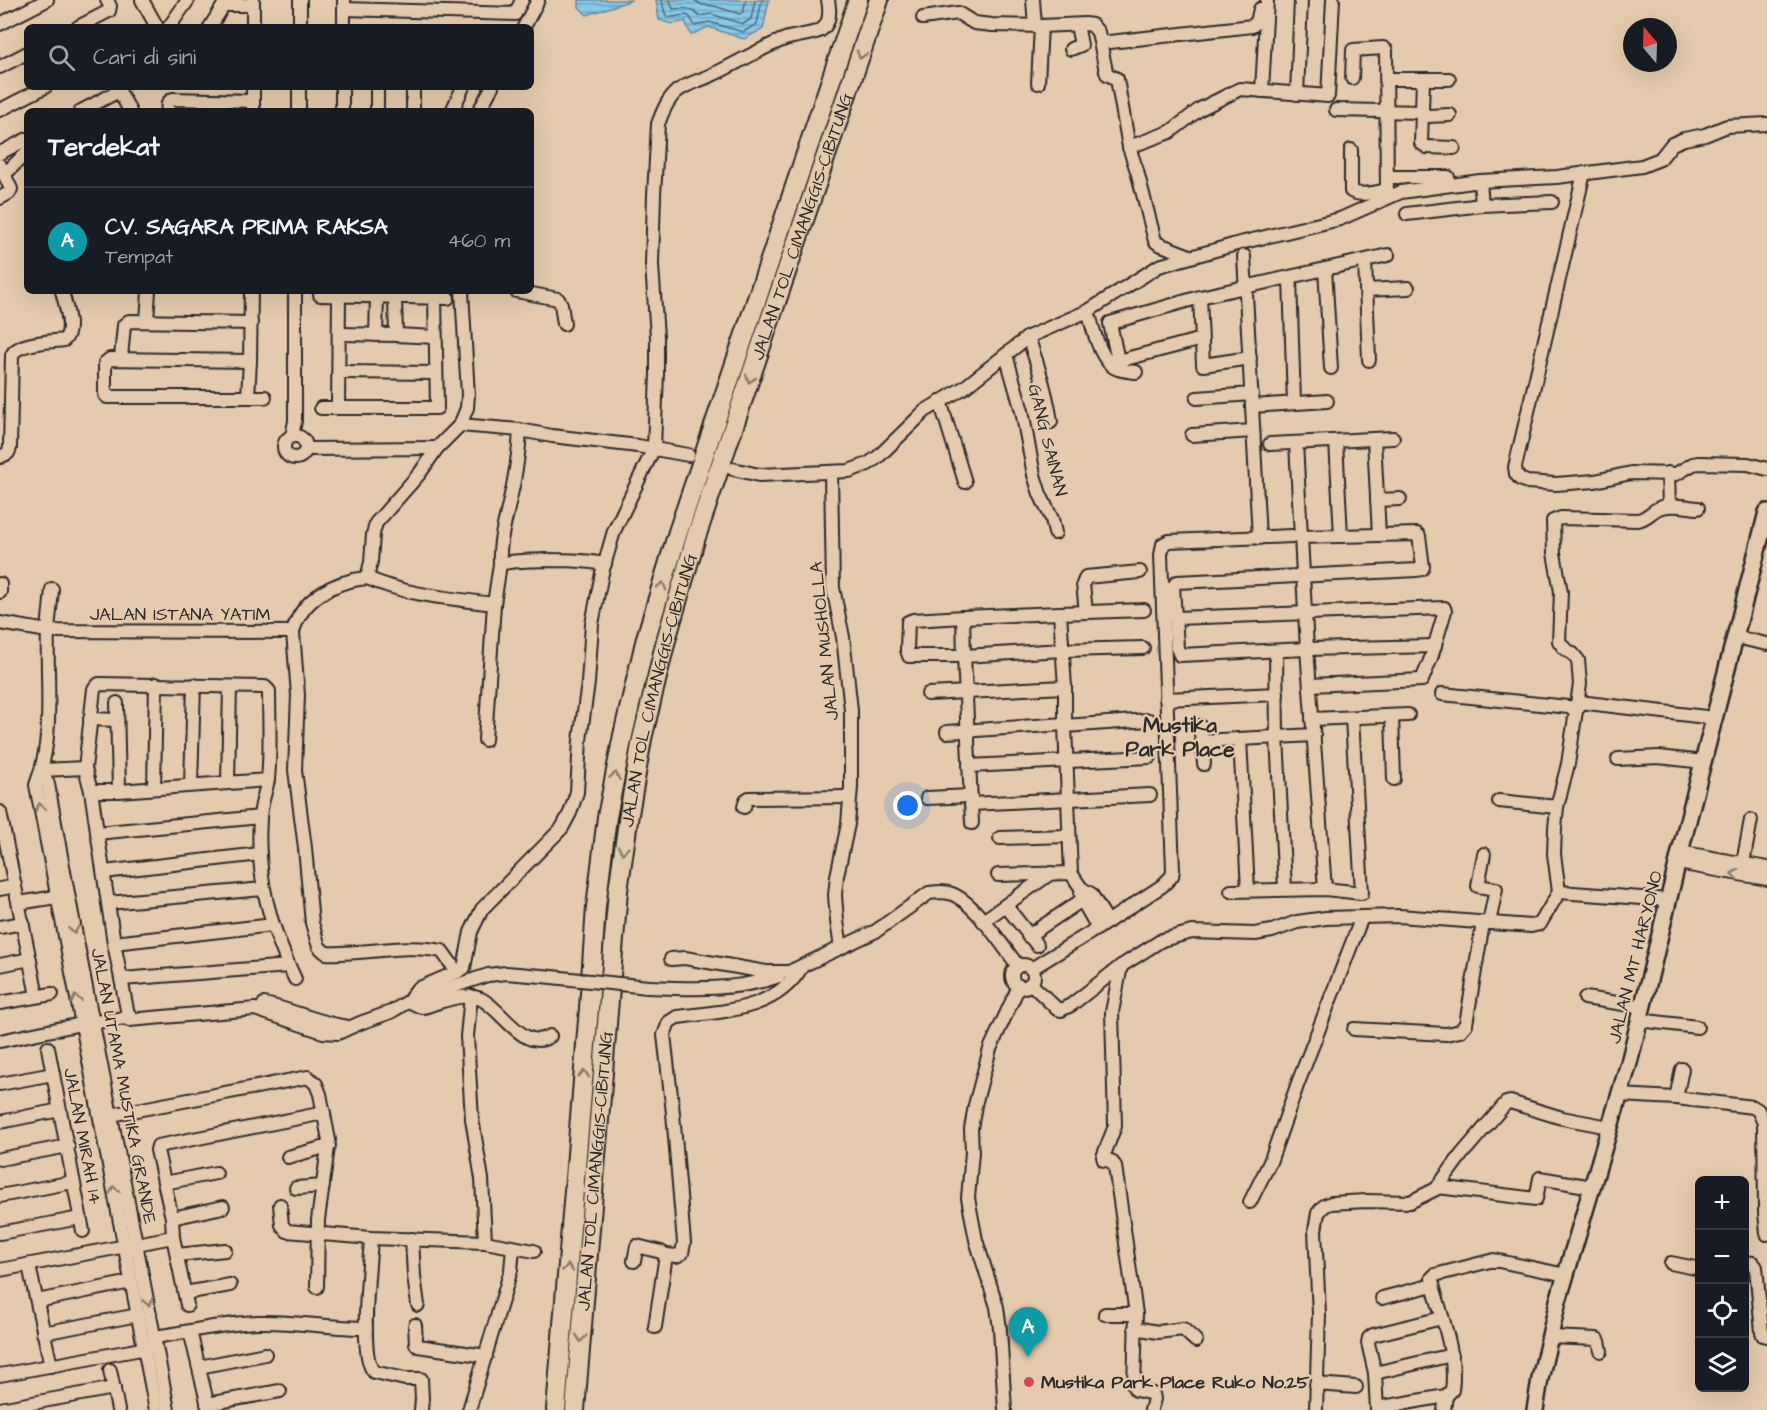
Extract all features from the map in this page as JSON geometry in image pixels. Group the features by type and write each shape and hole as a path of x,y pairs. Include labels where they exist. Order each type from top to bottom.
{"highway":[{"name":"JALAN TOL CIMANGGIS–CIBITUNG","path":"556,1410 590,1008 596,907 607,817 623,735 646,638 678,532 858,0"},
{"name":"JALAN TOL CIMANGGIS–CIBITUNG","path":"575,1410 618,891 642,739 666,640 696,537 879,0"}],"main road":[{"name":"JALAN MT HARYONO","path":"1535,1410 1539,1379 1558,1301 1629,1063 1767,512"}],"street":[{"path":"0,24 47,0"},
{"path":"84,24 109,11 110,6 107,0"},
{"path":"172,24 188,0"},
{"path":"300,0 300,24"},
{"path":"344,10 436,5 515,14 522,0"},
{"path":"526,24 538,0"},
{"path":"409,1001 417,988 464,968 471,932 482,909 562,828 577,792 592,624 605,564 614,531 654,448 657,346 652,265 658,124 670,99 690,84 786,39 824,28 830,14 828,0"},
{"path":"1033,0 1038,26 1038,83"},
{"path":"1297,94 1301,0"},
{"path":"1129,147 1170,132 1200,109 1240,89 1328,96 1333,0"},
{"path":"146,2 156,24"},
{"path":"212,24 225,2 253,3 253,24"},
{"path":"1262,91 1264,4"},
{"path":"1101,43 1252,26 1257,22 1264,4"},
{"path":"923,18 958,13 974,23 992,25 1085,24 1094,27 1098,32 1107,74 1117,79 1129,147 1155,241 1190,256"},
{"path":"1071,49 1082,45 1077,25"},
{"path":"1352,78 1353,50 1383,48 1387,52 1387,188"},
{"path":"0,67 24,55"},
{"path":"1387,79 1449,80"},
{"path":"1423,79 1421,143 1423,146 1454,148"},
{"path":"0,110 39,90"},
{"path":"90,108 117,90"},
{"path":"119,90 128,108"},
{"path":"168,108 169,101 173,99 253,106 253,90"},
{"path":"299,90 299,108"},
{"path":"342,90 342,108"},
{"path":"377,90 377,108"},
{"path":"412,108 413,90"},
{"path":"453,108 462,90"},
{"path":"482,108 490,90"},
{"path":"1336,110 1422,112 1427,116 1450,115"},
{"path":"733,470 759,475 831,472 849,471 868,464 919,416 966,387 1028,337 1108,300 1148,271 1190,256 1340,219 1387,188 1420,188 1480,181 1557,177 1642,166 1660,159 1674,142 1705,135 1727,126 1767,124"},
{"path":"0,153 24,141"},
{"path":"1351,150 1351,191 1356,194 1373,193 1387,188 1448,177"},
{"path":"0,198 9,193 11,189 2,170 24,154"},
{"path":"1584,173 1525,419 1515,467 1516,474 1527,482 1556,484 1595,481 1631,473 1676,474 1698,463 1748,464 1767,469"},
{"path":"1480,181 1482,205"},
{"path":"1407,214 1482,205 1552,202"},
{"path":"1244,255 1259,538"},
{"path":"1202,339 1118,361 1110,323 1200,297 1388,255"},
{"path":"1365,261 1369,360"},
{"path":"1325,269 1331,368"},
{"path":"1290,278 1294,403"},
{"path":"1366,290 1408,288"},
{"path":"0,457 8,453 10,448 12,355 14,350 21,346 64,340 68,336 70,329 63,294"},
{"path":"147,321 149,294"},
{"path":"248,396 251,294"},
{"path":"292,436 301,437 307,445 302,457 289,458 284,446 292,436 295,421 295,294"},
{"path":"462,294 467,408 460,425 437,448 420,473 376,523 372,534 371,562 367,578 396,590 416,594 494,603"},
{"path":"532,294 558,299 564,324"},
{"path":"320,295 448,298"},
{"path":"376,335 381,295"},
{"path":"338,407 339,296"},
{"path":"395,296 396,335"},
{"path":"321,408 437,408 435,297"},
{"path":"1200,297 1203,365 1250,358"},
{"path":"1088,311 1098,343 1106,359 1115,369 1137,372"},
{"path":"122,358 124,325 129,321 251,323"},
{"path":"339,334 435,337"},
{"path":"1028,337 1044,384 1051,422"},
{"name":"GANG SAINAN","path":"1006,355 1022,411 1034,475 1052,519 1055,533"},
{"path":"250,361 110,358 105,363 104,392 107,397 266,397"},
{"path":"339,372 436,373"},
{"path":"1197,398 1294,403 1327,401"},
{"path":"940,401 965,482"},
{"path":"460,425 520,430 654,448 688,455"},
{"path":"485,740 500,546 515,477 520,430"},
{"path":"1192,435 1253,431"},
{"path":"1270,444 1393,438"},
{"path":"1374,439 1379,536"},
{"path":"1336,441 1341,536"},
{"path":"1296,442 1297,536 1303,576 1325,889"},
{"path":"307,449 437,448"},
{"name":"JALAN MUSHOLLA","path":"831,472 833,588 843,638 851,710 848,824 835,895 841,948"},
{"path":"1668,473 1669,506"},
{"path":"1377,500 1400,499"},
{"path":"1018,966 1012,974 1012,979 1025,985 1061,1010 1071,1005 1121,966 1162,940 1179,934 1192,932 1255,934 1297,922 1326,918 1400,916 1538,925 1545,918 1559,892 1554,844 1557,807 1568,764 1578,705 1580,675 1578,660 1559,641 1561,592 1554,553 1553,521 1561,518 1638,520 1649,517 1660,508 1669,506 1698,507"},
{"path":"1031,969 1162,886 1173,873 1161,555 1163,544 1169,541 1418,534 1422,568 1413,571 1177,582 1173,587 1178,652 1182,656 1307,649 1435,646"},
{"path":"500,564 512,561 562,559 605,564"},
{"path":"1086,612 1083,584 1086,577 1140,572"},
{"name":"JALAN ISTANA YATIM","path":"0,623 48,631 293,632 296,619 309,602 334,586 367,578"},
{"path":"0,584 0,592"},
{"name":"JALAN UTAMA MUSTIKA GRANDE","path":"52,589 48,631 48,700 42,770 48,784 62,896 87,1023 151,1344 168,1410"},
{"path":"1176,618 1443,607 1445,611 1435,646 1422,680 1310,685"},
{"path":"1143,648 911,657 907,650 907,623 963,617 1144,610"},
{"path":"1060,613 1065,687 1066,798 1071,873 1103,925"},
{"path":"963,617 972,823"},
{"path":"293,632 298,695 295,770 306,848 312,923 319,947 326,953 336,954 432,949 442,951 457,972"},
{"path":"1735,637 1767,644"},
{"path":"1276,651 1277,737 1285,889"},
{"path":"154,788 156,684"},
{"path":"128,1018 91,791 85,768 96,685 265,687 269,691 268,780 260,817 263,890 273,926 295,979"},
{"path":"191,785 194,686"},
{"path":"228,782 230,687"},
{"path":"928,694 1065,687"},
{"path":"1166,699 1277,694"},
{"path":"1442,694 1714,718"},
{"path":"117,703 119,791"},
{"path":"1312,719 1408,715"},
{"path":"1392,716 1394,779"},
{"path":"1231,891 1325,889 1362,894 1352,718"},
{"path":"90,719 117,720"},
{"path":"947,732 1149,720"},
{"path":"1200,726 1203,764"},
{"path":"1202,741 1314,735"},
{"path":"1240,739 1248,890"},
{"path":"969,766 1150,757"},
{"path":"1618,759 1659,757 1703,762"},
{"path":"42,770 85,768"},
{"path":"91,791 268,780"},
{"path":"927,798 971,800 1150,795"},
{"path":"744,807 749,798 850,797"},
{"path":"1499,801 1557,807"},
{"path":"1,812 4,851 19,903 37,996"},
{"path":"97,833 260,817"},
{"path":"1743,863 1751,820"},
{"path":"1000,838 1068,836"},
{"path":"104,872 260,854"},
{"path":"1354,1029 1446,1034 1460,1031 1466,1024 1486,923 1496,889 1478,886 1484,854"},
{"path":"1679,857 1743,863 1767,868"},
{"path":"1679,857 1767,879"},
{"path":"983,921 1051,873"},
{"path":"998,875 1071,873"},
{"path":"0,889 15,886"},
{"path":"108,903 263,890"},
{"path":"0,1041 87,1023 254,1007 310,1022 331,1033 338,1033 391,1012 409,1001 488,975 506,973 648,987 709,989 739,987 789,972 876,932 929,893 939,891 953,894 966,901 1018,966"},
{"path":"1559,892 1669,900"},
{"path":"1006,906 1032,940 1085,894"},
{"path":"19,903 62,896"},
{"path":"1250,1202 1270,1162 1362,917"},
{"path":"0,927 23,923"},
{"path":"114,943 273,926"},
{"path":"671,959 685,958 766,972 789,972"},
{"path":"0,965 30,959"},
{"path":"122,979 289,966"},
{"path":"634,1261 637,1246 677,1256 682,1252 684,1243 664,1035 669,1022 677,1017 742,1008 765,1001 795,980 802,966"},
{"path":"1005,1410 997,1307 976,1240 968,1198 972,1152 971,1129 990,1049 1033,974 1027,966 1018,966"},
{"path":"1121,966 1112,1012 1115,1126 1103,1156 1104,1160 1111,1161 1115,1166 1136,1314 1134,1387 1136,1390 1152,1394 1154,1399 1151,1410"},
{"path":"0,1003 52,994"},
{"path":"409,1001 423,1007 471,996 483,1000 523,1035 539,1040 550,1035"},
{"path":"471,996 467,1036 472,1119 482,1179 485,1242"},
{"path":"1584,998 1697,1027"},
{"name":"JALAN UTAMA MUSTIKA GRANDE","path":"87,1023 111,1115 131,1246 131,1282 138,1315 151,1344 156,1410"},
{"name":"JALAN MIRAH 14","path":"48,1048 83,1231"},
{"path":"1676,1098 1682,1069"},
{"path":"0,1084 53,1074"},
{"path":"111,1115 308,1077 316,1084 328,1132 329,1146 318,1220 316,1287"},
{"path":"1619,1095 1676,1098 1753,1107 1758,1110 1764,1123 1767,1234"},
{"path":"1316,1410 1319,1314 1315,1230 1318,1213 1324,1206 1331,1203 1366,1201 1410,1202 1438,1188 1462,1154 1506,1103 1510,1102 1562,1118 1609,1127"},
{"path":"0,1122 60,1110"},
{"path":"230,1285 186,1299 158,1146 324,1113"},
{"path":"0,1159 68,1146"},
{"path":"288,1157 329,1146"},
{"path":"164,1183 216,1173"},
{"path":"1438,1188 1536,1199 1540,1178 1592,1187"},
{"path":"0,1196 73,1182"},
{"path":"296,1188 323,1186"},
{"path":"280,1205 282,1225 287,1231 371,1238 485,1242 534,1251"},
{"path":"172,1218 223,1207"},
{"path":"0,1233 80,1218"},
{"path":"0,1270 173,1237"},
{"path":"371,1238 366,1328 370,1368 374,1372 405,1379 421,1379 421,1410"},
{"path":"412,1239 418,1305"},
{"path":"469,1410 511,1270 513,1248"},
{"path":"177,1255 225,1250"},
{"path":"655,1327 666,1255"},
{"path":"1442,1318 1368,1338 1376,1373 1377,1409 1446,1396 1452,1390 1454,1380 1452,1355 1432,1278 1439,1273 1494,1260 1566,1275"},
{"path":"1671,1263 1695,1268"},
{"path":"1749,1263 1756,1267 1763,1304 1762,1332 1767,1336"},
{"path":"29,1266 51,1366"},
{"path":"37,1300 131,1282"},
{"path":"1382,1298 1433,1285"},
{"path":"1105,1314 1136,1314"},
{"path":"43,1333 138,1315"},
{"path":"0,1374 51,1366 151,1344 190,1331 231,1323 258,1322 366,1328"},
{"path":"415,1324 418,1346 486,1356"},
{"path":"1135,1328 1158,1332 1183,1329 1196,1341"},
{"path":"190,1331 208,1407 280,1391"},
{"path":"1550,1337 1597,1339 1601,1351"},
{"path":"199,1367 265,1354"},
{"path":"1376,1373 1452,1355"},
{"path":"110,1370 118,1410"},
{"path":"1316,1384 1356,1387"},
{"path":"0,1409 114,1388"},
{"path":"1444,1410 1446,1396"}],"water":[{"path":"579,0 632,0 587,15 579,7"},
{"path":"656,0 769,0 763,29 744,39 708,27 691,35 685,21 672,24 659,20"}],"place":[{"name":"CV. SAGARA PRIMA RAKSA","path":"1028,1357"},
{"name":"Mustika Park Place Ruko No.25","path":"1029,1382"}],"district":[{"name":"Mustika Park Place","path":"1180,737"}]}
